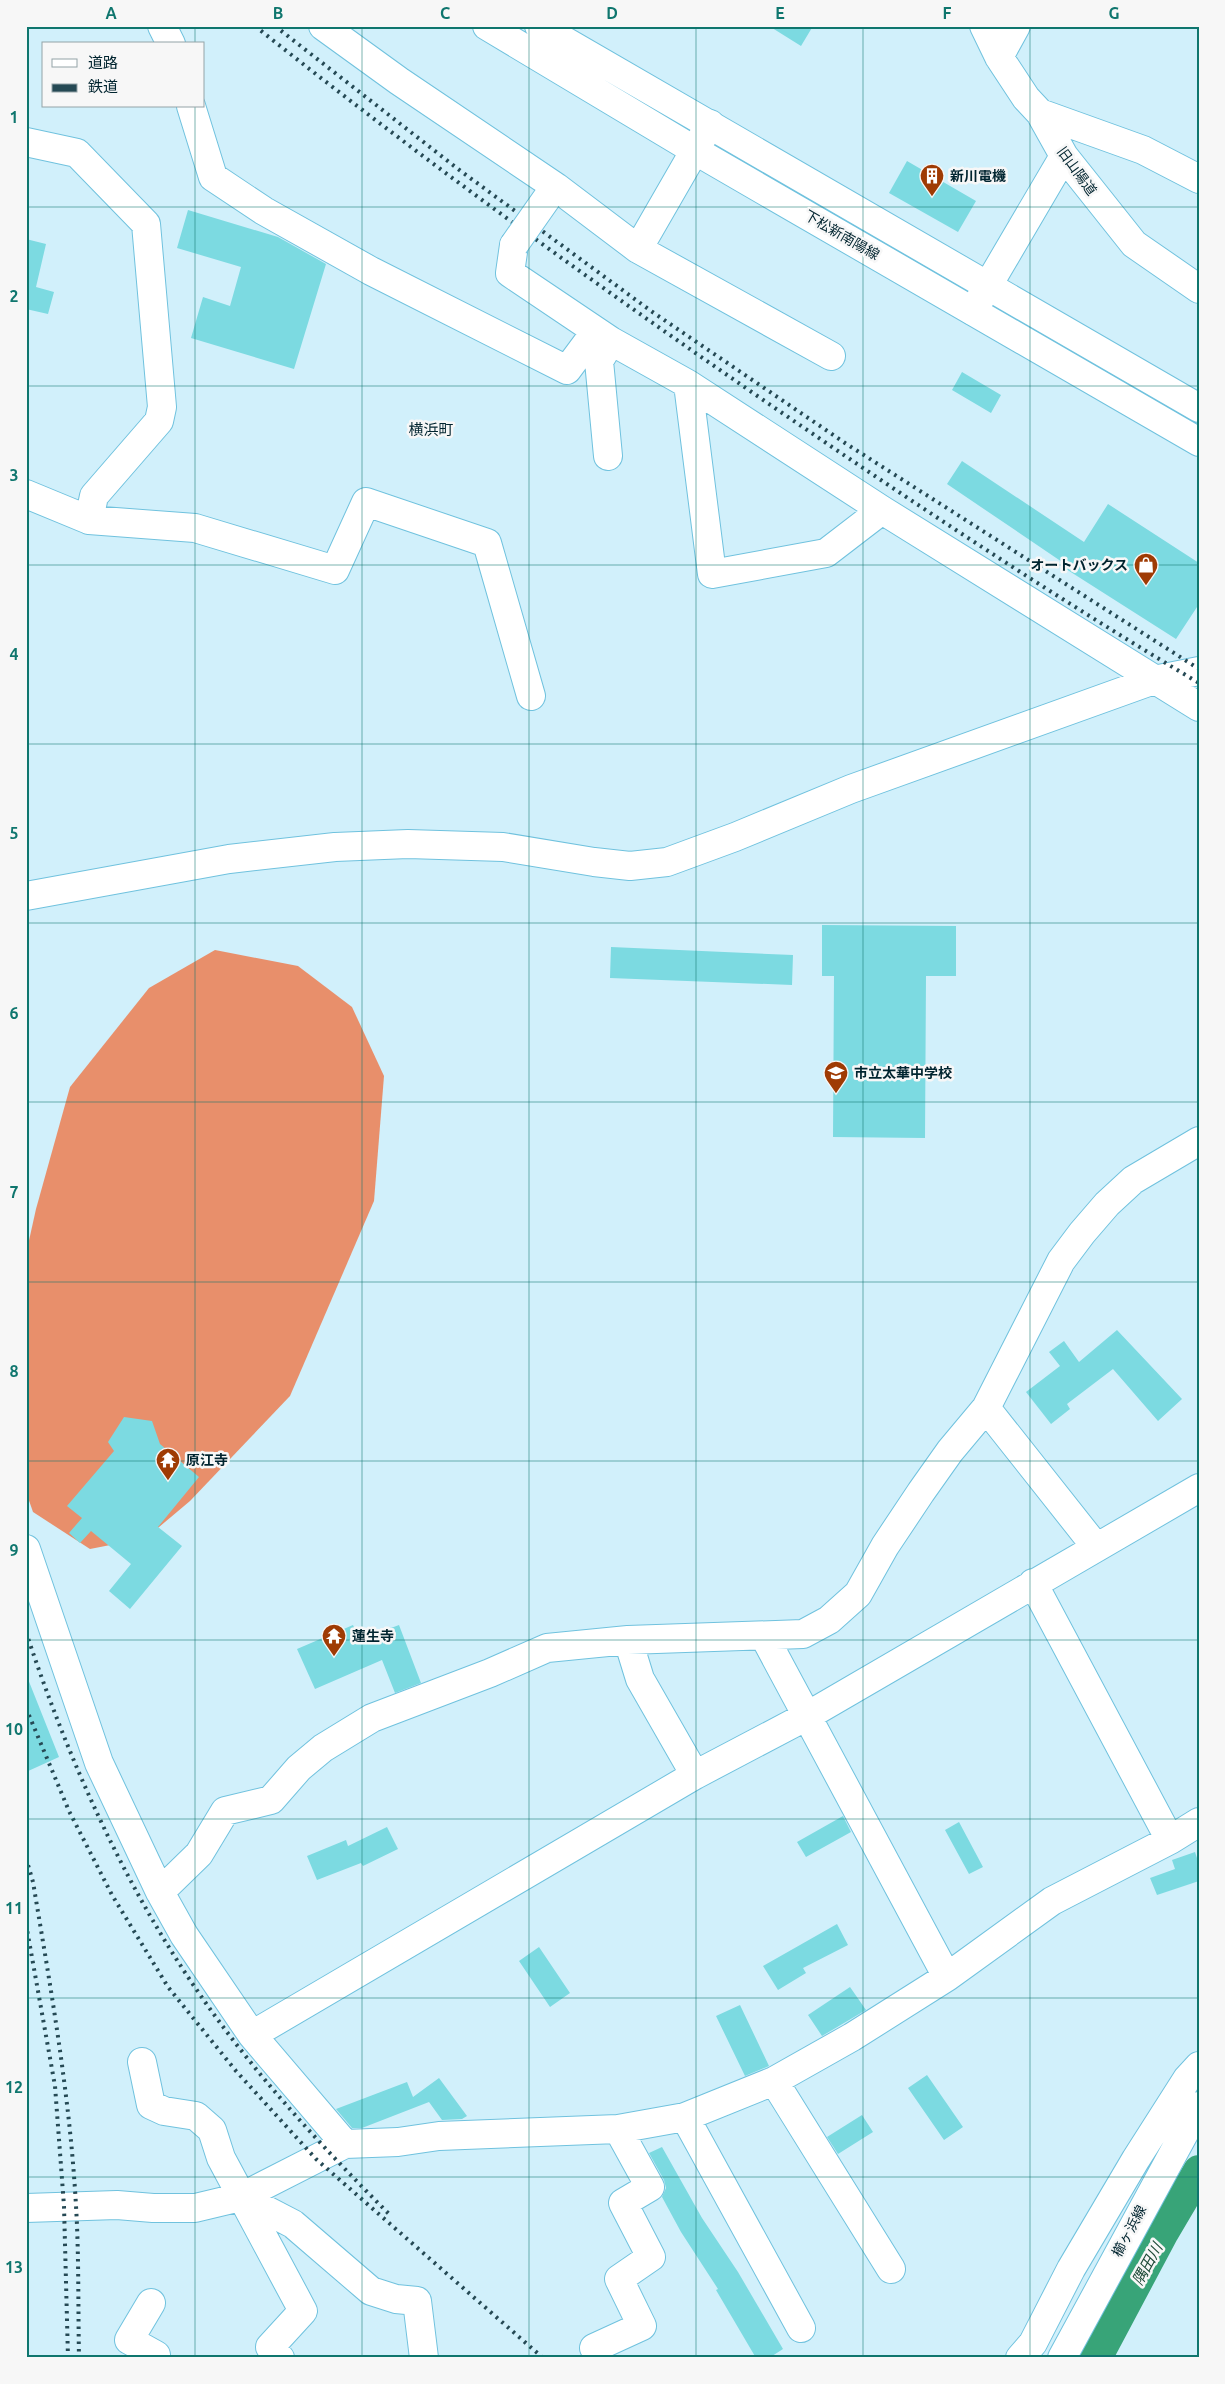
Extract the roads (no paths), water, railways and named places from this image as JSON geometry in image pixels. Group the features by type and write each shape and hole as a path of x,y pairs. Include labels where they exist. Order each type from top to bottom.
{"street":[{"path":"162,26 170,42"},
{"path":"323,26 552,193 638,249 831,356"},
{"name":"下松新南陽線","path":"487,26 694,150 1199,442"},
{"name":"下松新南陽線","path":"539,26 1199,408"},
{"name":"旧山陽道","path":"984,26 999,57 1026,98 1040,113 1064,156 1134,244 1199,289"},
{"path":"999,57 1016,26"},
{"path":"192,108 213,177 264,211 363,266 567,370 604,336"},
{"path":"1040,113 1143,150 1199,179"},
{"path":"638,249 710,124"},
{"path":"26,142 77,153 146,224 162,407 159,421 94,496 89,520"},
{"path":"972,311 1064,156"},
{"path":"552,193 514,245 510,273 604,336 688,384 882,510 1199,707"},
{"path":"604,336 599,361 608,456"},
{"path":"688,384 712,574 826,553 882,510"},
{"path":"26,494 89,520 196,528 335,570 366,502 487,543 532,696"},
{"path":"26,896 229,859 335,847 408,844 503,847 630,866 667,862 735,837 851,789 1154,680 1199,671"},
{"path":"160,1892 199,1854 226,1811 271,1800 299,1768 323,1748 372,1718 490,1673 547,1648 628,1640 803,1634 829,1620 858,1594 885,1546 927,1484 950,1451 986,1408 1061,1261 1082,1233 1107,1204 1133,1180 1199,1142"},
{"path":"986,1408 1096,1547"},
{"path":"252,2035 695,1775 807,1716 1199,1488"},
{"path":"26,1549 99,1764 160,1892 184,1935 252,2035 345,2144"},
{"path":"1033,1583 1170,1840"},
{"path":"764,1636 947,1977"},
{"path":"628,1640 640,1679 695,1775"},
{"path":"26,2208 117,2205 153,2208 195,2208 241,2197 345,2144 398,2142 439,2136 618,2128 685,2118 774,2080 852,2037 947,1977 1052,1901 1170,1840 1199,1822"},
{"path":"142,2062 151,2105 164,2111 196,2116 212,2130 221,2158 303,2311 270,2347 280,2358"},
{"path":"1020,2358 1032,2343 1071,2268 1136,2159 1187,2079 1199,2066"},
{"path":"774,2080 891,2269"},
{"name":"櫛ヶ浜線","path":"1062,2358 1199,2106"},
{"path":"685,2118 801,2328"},
{"path":"594,2348 642,2326 619,2279 651,2257 623,2203 650,2187 618,2128"},
{"path":"241,2197 293,2224 371,2292 396,2299 417,2301 424,2358"},
{"path":"151,2303 129,2340 156,2355 154,2358"}],"waterway":[{"name":"隅田川","path":"1096,2358 1163,2232 1199,2171"}],"railway":[{"path":"255,26 382,125 575,268 772,406 983,548 1090,617 1199,683"},
{"path":"275,26 458,169 651,311 845,443 1199,669"},
{"path":"26,1632 59,1723 96,1812 117,1855 164,1940 212,2012 260,2074 337,2161 391,2216"},
{"path":"26,1708 69,1811 112,1895 168,1987 236,2071 316,2159 543,2358"},
{"path":"26,1858 33,1882 59,2044 69,2125 77,2225 79,2358"},
{"path":"26,1924 55,2086 64,2206 68,2358"}],"place":[{"name":"新川電機","path":"932,197"},
{"name":"オートバックス","path":"1146,586"},
{"name":"市立太華中学校","path":"836,1094"},
{"name":"原江寺","path":"168,1481"},
{"name":"蓮生寺","path":"334,1657"}],"district":[{"name":"横浜町","path":"431,429"}]}
